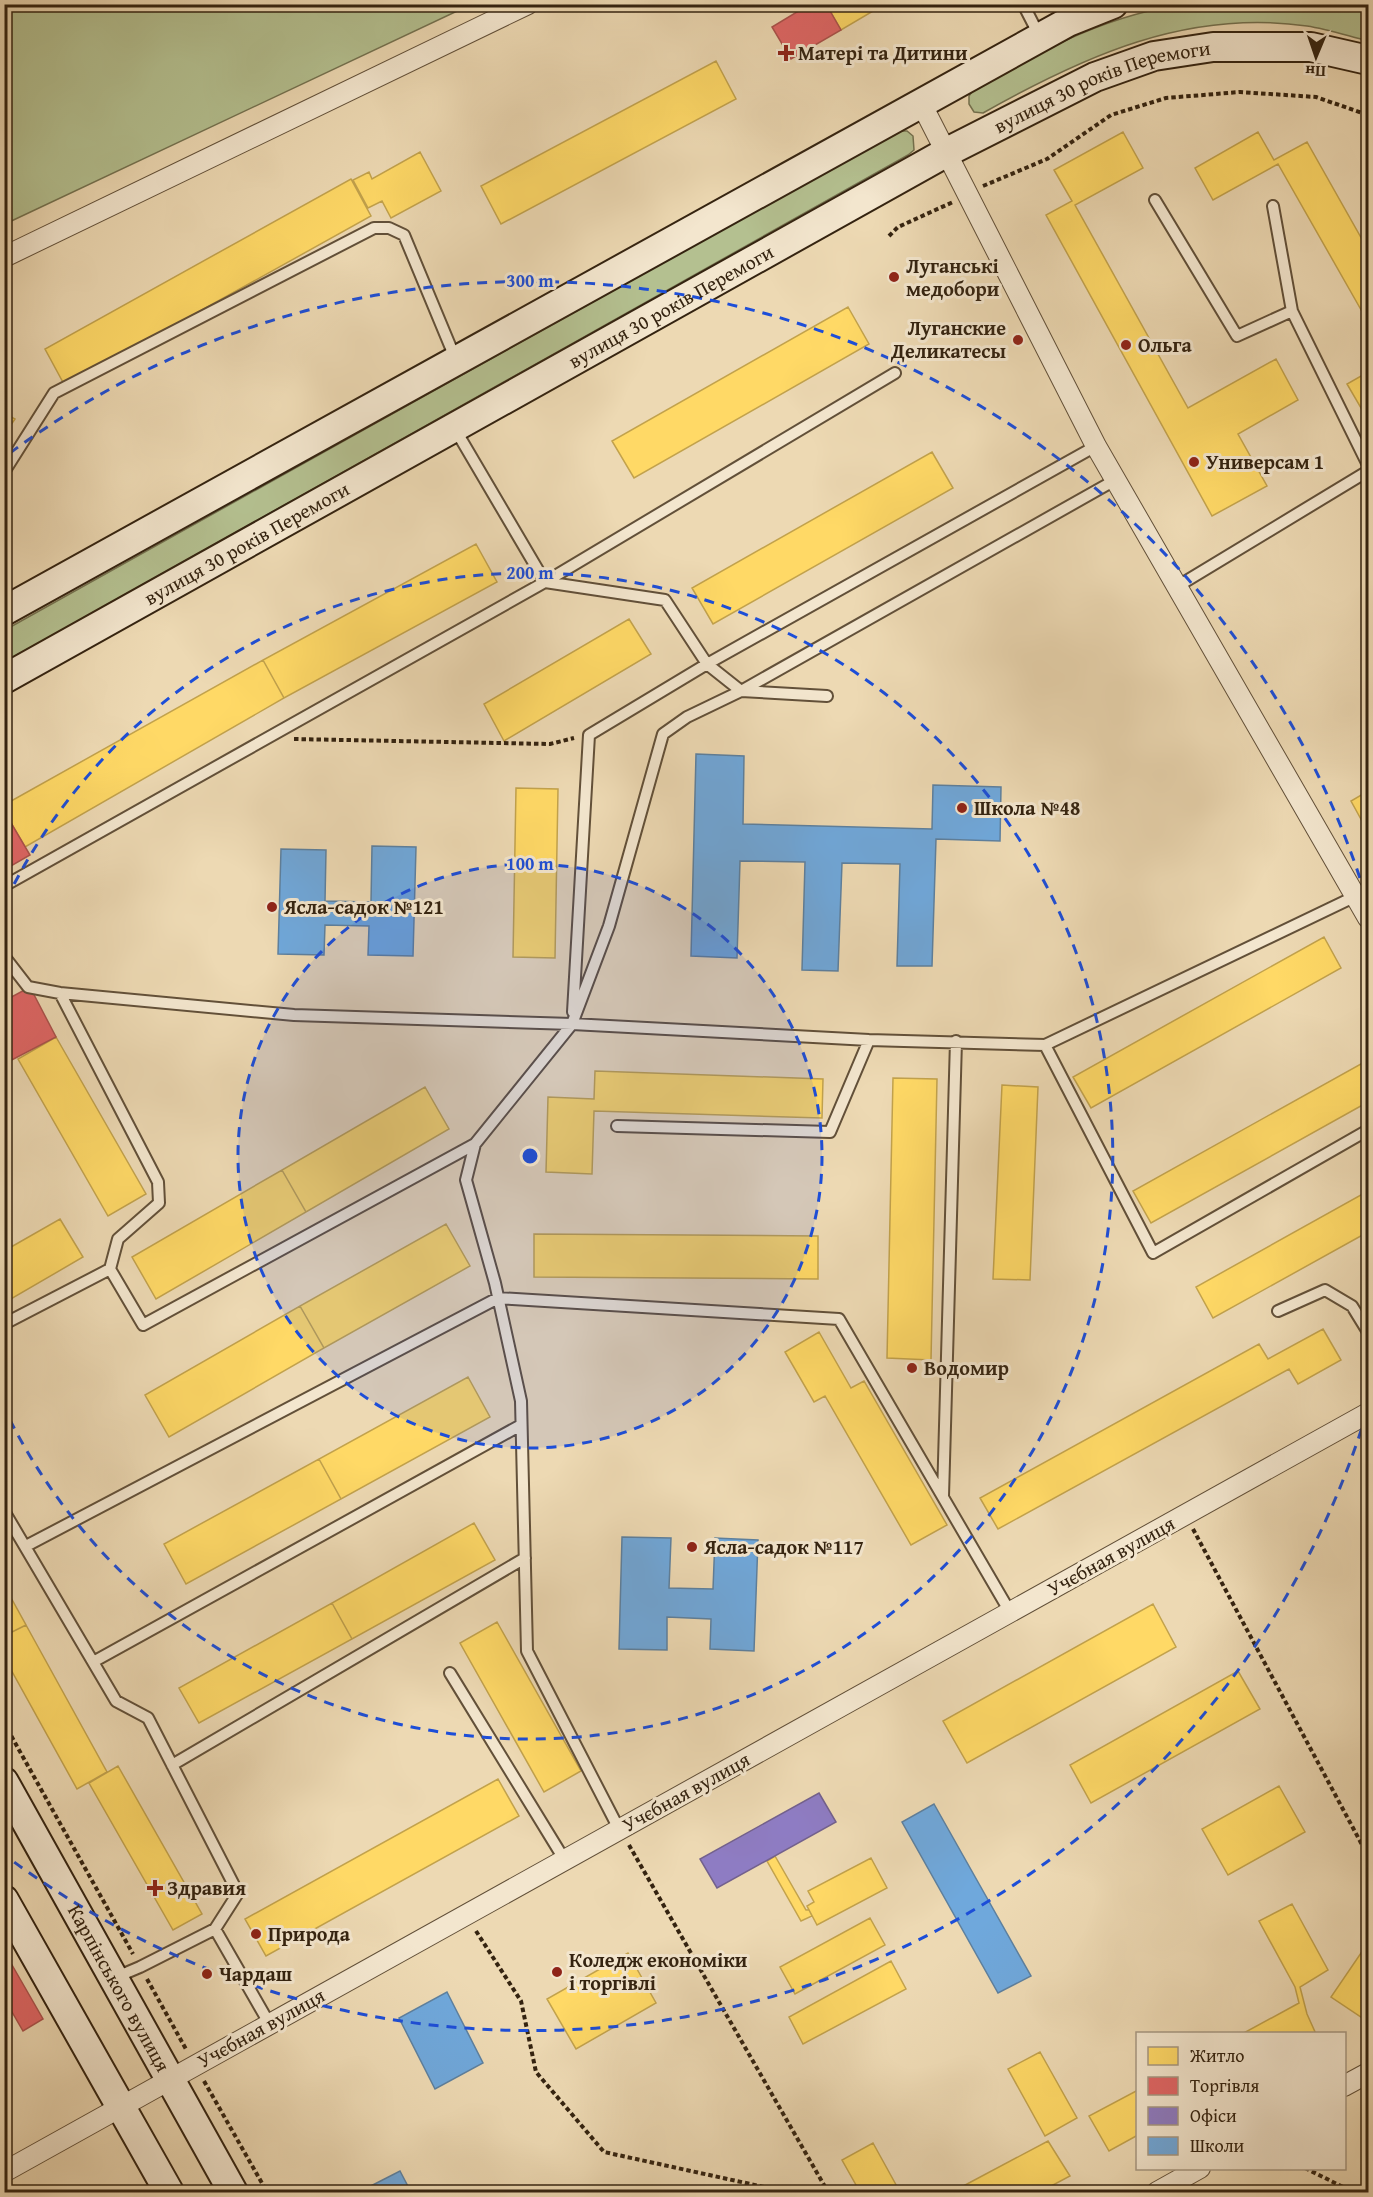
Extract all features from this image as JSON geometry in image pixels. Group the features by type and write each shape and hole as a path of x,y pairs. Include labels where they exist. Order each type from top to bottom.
{"street":[{"path":"4,258 528,4"},
{"path":"4,611 1068,22 1113,4"},
{"name":"вулиця 30 років Перемоги","path":"4,679 947,152 1095,77 1154,56 1213,47 1311,46 1368,60"},
{"path":"921,103 1096,446 1368,918"},
{"name":"Учєбная вулиця","path":"4,2172 1368,1413"},
{"name":"Карпінського вулиця","path":"4,1782 233,2193"},
{"path":"4,1900 168,2193"},
{"path":"1346,2085 1368,2073"},
{"path":"1157,2193 1198,2170"}],"lane":[{"path":"1023,4 1041,37"},
{"path":"1155,200 1237,336 1292,311"},
{"path":"1274,206 1292,311 1368,465"},
{"path":"4,472 54,393 374,228 389,228 404,235 456,361"},
{"path":"4,886 545,582 896,373"},
{"path":"454,426 545,582"},
{"path":"572,1024 590,735 707,664 1096,446"},
{"path":"1178,586 1368,471"},
{"path":"60,993 158,1182 159,1203 118,1239 110,1269 143,1325 475,1144 572,1024 609,926 663,734 687,717 741,692 1117,479"},
{"path":"545,582 665,600 707,664 741,692 827,696"},
{"path":"4,956 28,987 60,993 294,1015 572,1024 869,1040 1044,1045 1356,896"},
{"path":"617,1126 830,1132 869,1040"},
{"path":"943,1496 956,1041"},
{"path":"1044,1045 1153,1253 1368,1130"},
{"path":"475,1144 466,1180 498,1298 520,1401 527,1651 619,1829"},
{"path":"4,1324 110,1269"},
{"path":"1278,1311 1325,1290 1352,1306 1368,1332"},
{"path":"26,1546 498,1298 839,1319 1010,1612"},
{"path":"93,1662 521,1425"},
{"path":"4,1510 116,1701 148,1718 238,1893 216,1929 113,1978"},
{"path":"172,1765 525,1558"},
{"path":"450,1673 564,1860"},
{"path":"216,1929 269,2023"}],"path":[{"path":"889,236 898,227 1005,175 1047,159 1112,115 1166,98 1240,92 1316,97 1368,115"},
{"path":"267,739 550,744 590,735"},
{"path":"1184,1515 1368,1856"},
{"path":"619,1829 717,1994 828,2193"},
{"path":"468,1913 473,1927 521,2001 536,2072 604,2152 787,2193"},
{"path":"1307,2170 1353,2193"}],"green space":[{"path":"5,4 470,4 470,5 5,224"},
{"path":"1188,4 1347,7 1368,13 1368,41 1307,26 1263,23 1220,24 1178,31 1098,56 1059,73 983,113 974,112 969,104 969,96 975,87 1078,35 1131,16"},
{"path":"899,131 907,131 913,136 914,150 908,155 5,662 5,630"}],"building: Житло":[{"path":"826,4 885,4 841,30"},
{"path":"716,61 736,99 501,224 481,186"},
{"path":"1123,132 1143,168 1075,205 1188,408 1276,359 1298,400 1238,434 1267,486 1212,516 1046,215 1072,201 1054,170"},
{"path":"1258,132 1274,160 1307,142 1368,250 1368,322 1278,164 1213,200 1195,168"},
{"path":"420,152 441,191 391,218 382,201 368,208 353,180 369,172 372,179"},
{"path":"351,179 371,216 65,386 45,349"},
{"path":"848,307 869,344 634,478 612,441"},
{"path":"1368,372 1368,420 1347,384"},
{"path":"4,413 15,419 4,435"},
{"path":"932,452 953,488 713,624 692,588"},
{"path":"476,544 497,582 284,698 263,660"},
{"path":"629,619 651,654 504,741 484,704"},
{"path":"263,660 284,698 25,847 4,811 4,805"},
{"path":"516,788 558,789 555,958 513,957"},
{"path":"1368,791 1368,832 1351,801"},
{"path":"1324,937 1341,968 1091,1108 1073,1077"},
{"path":"56,1037 146,1194 108,1216 18,1059"},
{"path":"1368,1060 1368,1102 1151,1223 1133,1191"},
{"path":"595,1071 823,1079 822,1118 594,1111 592,1174 546,1172 548,1097 594,1099"},
{"path":"893,1078 937,1079 931,1360 887,1358"},
{"path":"1002,1085 1038,1087 1030,1280 993,1279"},
{"path":"425,1087 449,1129 306,1212 282,1170"},
{"path":"282,1170 306,1212 156,1299 132,1257"},
{"path":"1368,1191 1368,1232 1213,1318 1196,1287"},
{"path":"60,1219 83,1257 4,1303 4,1251"},
{"path":"446,1224 470,1266 324,1348 300,1306"},
{"path":"534,1234 818,1236 818,1279 534,1277"},
{"path":"300,1306 324,1348 169,1437 145,1395"},
{"path":"1323,1329 1341,1360 1298,1384 1289,1369 998,1529 980,1498 1259,1344 1268,1359"},
{"path":"819,1332 851,1388 864,1381 947,1525 911,1545 825,1396 814,1402 785,1352"},
{"path":"468,1377 490,1417 341,1499 319,1459"},
{"path":"319,1459 341,1499 186,1584 164,1544"},
{"path":"474,1523 495,1560 352,1639 332,1603"},
{"path":"4,1585 26,1625 4,1636"},
{"path":"332,1603 352,1639 199,1723 179,1688"},
{"path":"1153,1604 1176,1647 967,1763 943,1721"},
{"path":"497,1622 581,1771 544,1792 460,1643"},
{"path":"26,1625 107,1772 77,1789 4,1657 4,1636"},
{"path":"1238,1671 1260,1709 1091,1803 1070,1765"},
{"path":"118,1766 202,1914 173,1930 89,1783"},
{"path":"498,1779 519,1816 266,1956 245,1919"},
{"path":"1279,1786 1305,1832 1228,1875 1202,1829"},
{"path":"775,1856 806,1910 809,1910 812,1916 801,1921 767,1861"},
{"path":"871,1858 887,1888 817,1925 807,1906 814,1902 808,1891"},
{"path":"1292,1904 1328,1970 1300,1987 1307,2014 1315,2032 1246,2032 1299,2003 1295,1987 1259,1921"},
{"path":"870,1918 885,1945 795,1994 780,1967"},
{"path":"628,1953 656,2003 576,2049 547,1999"},
{"path":"1361,1953 1368,1957 1367,2021 1331,1997"},
{"path":"891,1961 906,1989 803,2044 789,2017"},
{"path":"1040,2052 1077,2118 1045,2136 1008,2069"},
{"path":"1136,2091 1136,2136 1109,2151 1089,2116"},
{"path":"1048,2141 1070,2176 1040,2192 952,2192"},
{"path":"873,2143 900,2192 860,2192 842,2160"}],"building: Торгівля":[{"path":"810,4 826,4 841,30 791,59 772,27"},
{"path":"4,811 30,855 4,870"},
{"path":"30,987 56,1037 4,1064 4,1001"},
{"path":"4,1951 43,2019 23,2031 4,1998"}],"building: Офіси":[{"path":"819,1793 836,1822 717,1888 700,1859"}],"building: Школи":[{"path":"696,754 744,756 743,824 932,829 933,785 1001,787 1000,841 936,839 932,966 897,966 900,864 842,863 838,971 802,970 805,862 740,861 737,958 691,956"},
{"path":"372,846 416,847 413,956 368,955 369,926 325,925 324,955 278,954 281,849 326,850 325,901 371,902"},
{"path":"622,1537 671,1538 669,1588 713,1589 715,1538 758,1540 754,1651 710,1649 711,1619 667,1617 667,1650 619,1649"},
{"path":"934,1804 1031,1976 998,1993 902,1822"},
{"path":"447,1992 483,2063 435,2089 399,2018"},
{"path":"400,2171 411,2192 359,2192"}],"place":[{"name":"Матері та Дитини","path":"786,53"},
{"name":"Луганські медобори","path":"894,277"},
{"name":"Луганские Деликатесы","path":"1018,340"},
{"name":"Ольга","path":"1126,345"},
{"name":"Универсам 1","path":"1194,462"},
{"name":"Школа №48","path":"962,808"},
{"name":"Ясла-садок №121","path":"272,907"},
{"name":"Водомир","path":"912,1368"},
{"name":"Ясла-садок №117","path":"692,1547"},
{"name":"Здравия","path":"155,1888"},
{"name":"Природа","path":"256,1934"},
{"name":"Коледж економіки і торгівлі","path":"557,1972"},
{"name":"Чардаш","path":"207,1974"}]}
